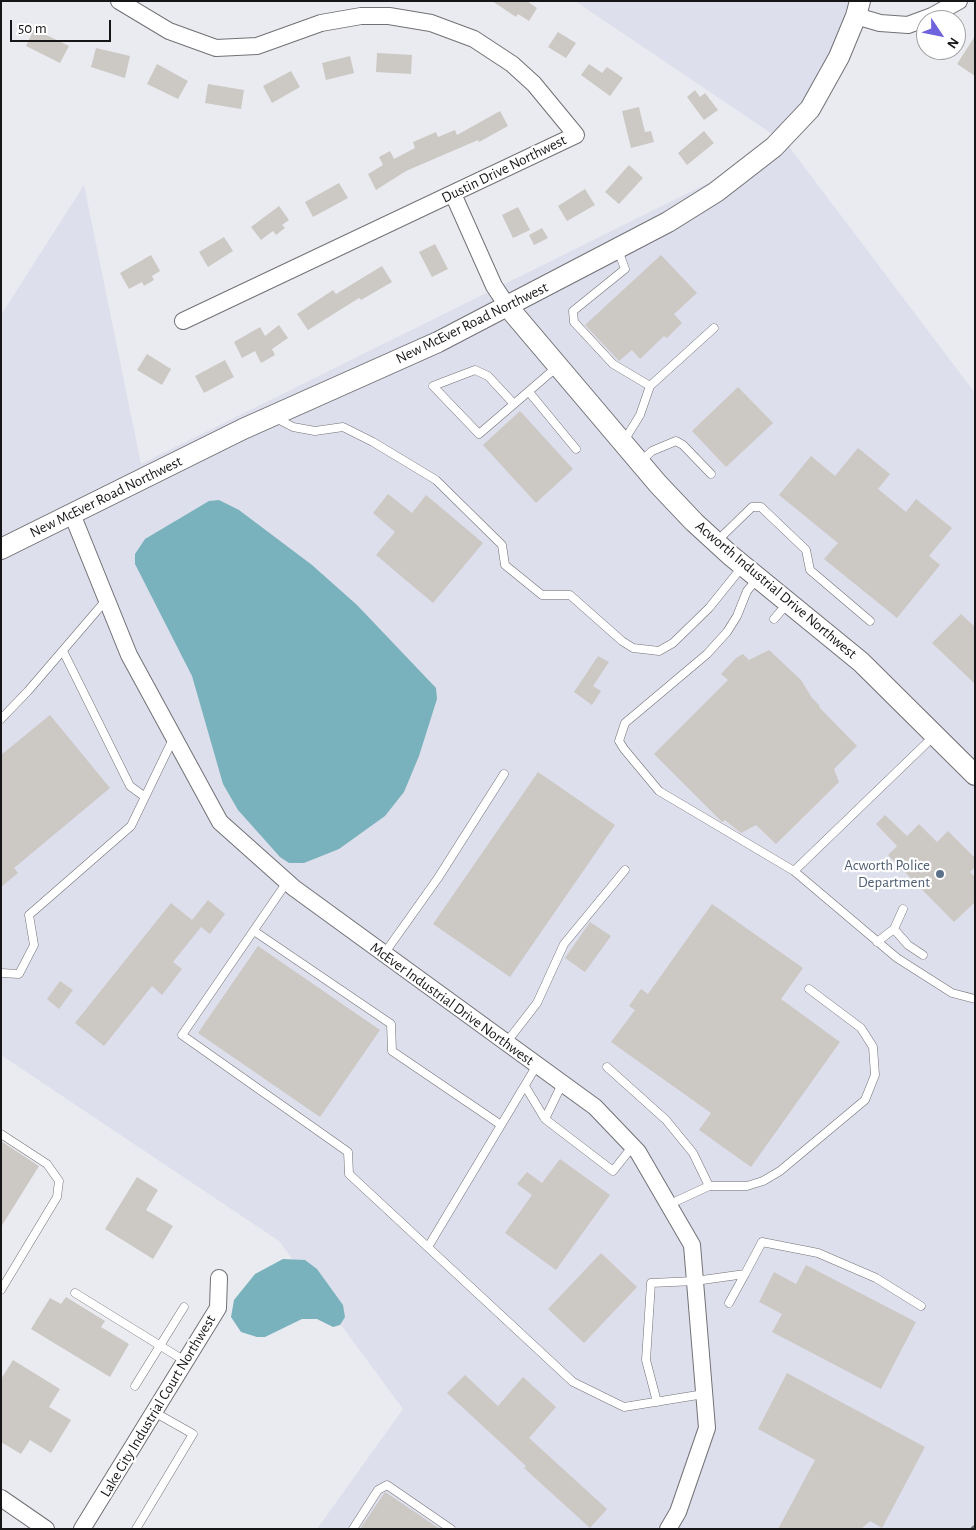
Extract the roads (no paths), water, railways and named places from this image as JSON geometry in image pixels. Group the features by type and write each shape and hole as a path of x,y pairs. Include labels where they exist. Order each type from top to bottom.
{"street":[{"name":"Dustin Drive Northwest","path":"119,1 169,31 216,48 257,46 321,23 373,16 430,23 460,33 487,47 523,73 576,135 183,321"},
{"path":"858,9 880,23 908,25 932,16 959,1"},
{"name":"New McEver Road Northwest","path":"1,549 272,416 438,342 618,249 668,222 716,192 774,147 810,109 840,57 858,9"},
{"path":"452,194 494,286 508,307"},
{"name":"Acworth Industrial Drive Northwest","path":"508,307 674,501 715,542 861,662 975,775"},
{"name":"McEver Industrial Drive Northwest","path":"72,514 130,655 220,822 287,882 595,1108 632,1147 692,1245 707,1428 672,1526"},
{"name":"Lake City Industrial Court Northwest","path":"82,1529 218,1308 219,1278"},
{"path":"1,1498 46,1529"}],"lane":[{"path":"618,249 625,269 573,311 574,322 613,364 650,386"},
{"path":"623,443 640,415 650,386 714,328"},
{"path":"514,404 488,376 474,370 433,386 479,434 529,392 558,366"},
{"path":"529,392 576,449"},
{"path":"272,416 292,427 314,431 343,427 373,442 436,480 502,545 505,565 542,595 570,595 622,641 633,648 659,652 673,643 709,608 751,572"},
{"path":"640,462 652,451 676,441 683,445 710,474"},
{"path":"715,542 752,507 761,507 806,550 810,570 870,621"},
{"path":"751,572 747,591 737,616 727,632 701,659 625,723 620,741 624,750 659,791 794,871 877,942 952,993 975,999"},
{"path":"1,719 107,599"},
{"path":"774,619 788,603"},
{"path":"63,650 130,786 145,797"},
{"path":"794,871 935,735"},
{"path":"1,973 19,974 34,945 29,915 131,826 174,737"},
{"path":"384,954 438,878 504,774"},
{"path":"506,1043 537,1003 564,944 625,870"},
{"path":"287,882 182,1035 348,1152 349,1174 573,1382 624,1407 704,1394"},
{"path":"877,942 894,930 903,909"},
{"path":"894,930 908,945 923,956"},
{"path":"254,931 391,1024 392,1051 501,1125"},
{"path":"668,1205 710,1186 747,1186 763,1181 780,1170 865,1100 875,1074 873,1047 861,1028 809,989"},
{"path":"428,1247 536,1065"},
{"path":"607,1067 666,1120 693,1153 710,1186"},
{"path":"545,1119 562,1084"},
{"path":"525,1086 545,1119 613,1171 632,1147"},
{"path":"1,1134 47,1164 59,1181 57,1196 1,1290"},
{"path":"729,1303 762,1242 818,1252 876,1278 921,1306"},
{"path":"657,1402 646,1360 651,1283 695,1281 745,1274"},
{"path":"75,1292 185,1361"},
{"path":"135,1386 184,1307"},
{"path":"136,1529 193,1434 154,1412"},
{"path":"353,1529 378,1490 387,1485 452,1529"}],"water":[{"path":"219,500 239,510 312,565 357,605 436,688 437,699 419,756 404,792 385,816 339,849 304,863 289,863 280,857 238,810 223,784 192,676 135,564 135,554 145,539 209,501"},
{"path":"283,1259 305,1260 317,1269 343,1305 345,1317 340,1325 333,1327 317,1319 302,1319 265,1337 257,1337 241,1332 231,1317 234,1300 255,1274"}],"place":[{"name":"Acworth Police Department","path":"940,874"}]}
